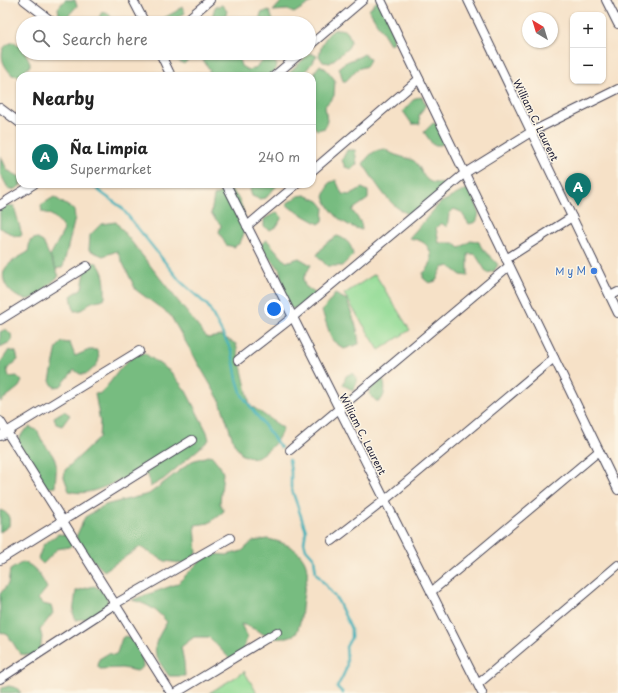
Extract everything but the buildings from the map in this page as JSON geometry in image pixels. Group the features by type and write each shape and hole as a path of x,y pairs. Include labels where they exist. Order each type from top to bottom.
{"street":[{"path":"24,0 45,16"},
{"path":"133,0 141,16"},
{"path":"191,16 210,0"},
{"path":"316,40 363,0"},
{"path":"381,0 618,490"},
{"name":"William C. Laurent","path":"468,0 618,313"},
{"path":"606,0 618,24"},
{"path":"163,60 169,72"},
{"path":"279,72 293,60"},
{"path":"316,168 419,79"},
{"path":"238,360 293,317 465,173 531,132 618,89"},
{"path":"0,108 16,120"},
{"path":"0,205 28,188"},
{"name":"William C. Laurent","path":"228,188 482,693"},
{"path":"247,226 292,188"},
{"path":"290,450 508,262 572,217"},
{"path":"0,320 87,266"},
{"path":"610,296 618,292"},
{"path":"3,434 139,351"},
{"path":"332,541 385,500 554,358"},
{"path":"0,421 3,434 63,520 171,693"},
{"path":"0,560 192,440"},
{"path":"431,592 599,451"},
{"path":"0,679 115,604 230,538"},
{"path":"478,684 618,565"},
{"path":"176,693 277,632"}],"green space":[{"path":"65,0 75,0 77,6 68,16 59,16 58,8"},
{"path":"283,0 315,0 294,13 288,10 273,11"},
{"path":"378,0 390,12 394,42 390,44 369,10"},
{"path":"222,5 227,11 225,16 212,16 215,7"},
{"path":"182,7 185,13 180,16 167,16"},
{"path":"269,10 271,16 260,16 261,13"},
{"path":"102,12 109,14 110,16 100,16"},
{"path":"336,29 346,32 351,42 348,48 330,63 323,62 319,56 321,48 329,33"},
{"path":"14,42 16,44 16,60 29,60 30,63 30,66 23,72 16,72 16,76 12,75 5,66 2,57 3,49 8,44"},
{"path":"364,54 370,59 367,66 357,69 346,81 343,81 339,67"},
{"path":"177,60 188,60 184,64"},
{"path":"203,60 239,60 241,66 248,70 255,68 264,60 274,60 277,65 274,72 209,72 210,70"},
{"path":"303,60 314,60 305,72 290,72"},
{"path":"320,65 326,69 335,80 334,96 325,106 327,121 325,128 317,130 316,72 315,71"},
{"path":"422,97 426,104 419,116 420,124 412,124 403,111 415,98"},
{"path":"433,123 441,125 447,140 441,145 433,145 424,132"},
{"path":"385,149 395,155 414,161 426,179 444,185 449,192 412,215 396,207 384,194 363,164 367,158 377,150"},
{"path":"347,150 355,150 357,164 352,169 345,167 342,160"},
{"path":"1,156 7,170 16,175 17,188 9,190 0,173"},
{"path":"336,180 342,194 349,195 362,188 368,191 368,199 352,210 361,223 362,230 344,222 335,214 327,203 324,197 329,183"},
{"path":"275,188 266,198 259,199 252,196 250,189"},
{"path":"227,189 232,191 239,199 247,226 240,243 234,247 226,245 219,232 221,225 211,214 214,196"},
{"path":"467,189 477,205 479,213 476,222 469,224 461,212 454,209 449,214 447,227 441,223 436,228 439,243 454,243 460,248 472,240 479,242 482,249 498,265 494,271 487,273 475,254 468,254 468,276 461,275 449,266 442,268 436,281 429,283 423,278 423,273 429,267 431,254 427,246 422,242 409,238 440,203"},
{"path":"305,195 319,201 324,207 323,221 319,224 286,204 298,196"},
{"path":"54,197 74,210 75,218 63,267 56,269 50,256 64,230 55,218 50,214 42,212 41,205"},
{"path":"6,205 14,206 22,235 15,236 0,228 0,208"},
{"path":"277,212 282,217 277,226 270,230 264,227 264,219"},
{"path":"116,222 207,338 222,336 236,344 250,405 283,428 275,443 265,452 255,458 242,455 234,443 220,401 170,315 136,290 117,251 103,256 89,250 90,235 101,224"},
{"path":"337,236 344,239 348,243 353,255 342,266 327,266 317,255 325,244"},
{"path":"36,238 43,242 59,276 34,298 25,299 10,291 4,282 3,276 4,271 11,262 28,252 30,241"},
{"path":"267,240 286,262 299,258 311,265 303,279 305,286 316,294 299,308 288,309 279,297 281,276 279,269 266,255 261,244"},
{"path":"87,262 97,263 102,271 105,298 89,303 81,310 74,311 71,296 82,288"},
{"path":"375,274 410,330 379,350 344,294"},
{"path":"335,294 347,300 357,329 359,344 344,349 332,340 322,311"},
{"path":"6,329 11,334 12,341 0,347 0,332"},
{"path":"62,342 70,343 75,356 89,350 97,350 99,358 97,364 87,374 80,374 74,370 61,386 54,387 50,381 57,347"},
{"path":"9,350 16,352 18,360 7,369 9,377 17,376 22,381 19,387 0,402 0,363"},
{"path":"144,353 171,372 186,391 207,432 209,440 164,479 150,487 148,475 139,475 129,477 89,492 79,493 69,491 64,477 65,470 99,438 100,422 95,393 99,394 105,389 124,364 130,359 136,355"},
{"path":"352,373 357,379 354,391 343,385 346,376"},
{"path":"382,378 385,387 384,393 380,401 376,401 369,394 371,381"},
{"path":"64,411 70,415 62,426 56,424 54,417"},
{"path":"30,427 38,431 41,440 55,459 55,487 47,488 16,443 24,431"},
{"path":"211,455 220,466 223,473 220,503 224,511 209,523 195,525 197,553 187,564 165,561 140,547 104,571 82,550 76,537 85,517 105,505 149,494 192,461"},
{"path":"0,510 7,514 9,526 0,532"},
{"path":"58,534 68,535 72,545 57,549 43,564 38,559 43,545"},
{"path":"268,539 283,543 290,547 301,556 305,562 307,578 304,589 301,618 296,634 286,637 273,638 241,624 247,637 243,652 230,659 209,637 194,637 181,647 185,676 169,676 159,661 155,649 158,638 167,622 152,608 143,603 132,600 177,584 198,563 212,554 227,555 242,551 253,541"},
{"path":"23,562 35,569 43,580 47,588 38,599 43,604 51,606 53,613 40,630 42,637 40,652 34,656 20,654 8,635 0,632 0,594 8,584 10,570"},
{"path":"94,586 104,593 108,604 98,617 76,620 73,613 76,591"},
{"path":"125,636 137,645 141,653 143,667 137,671 122,668 100,669 98,667 99,659 109,653 114,655 117,653 122,638"},
{"path":"244,672 257,693 209,693"},
{"path":"9,686 17,688 21,693 0,693 2,688"}],"waterway":[{"path":"96,188 121,207 180,281 208,306 232,352 237,379 242,395 281,448"},
{"path":"289,460 291,487 306,531 304,542 306,549 314,558 316,573 338,601 351,629 351,638 346,647 346,667 337,687 343,693"}],"place":[{"name":"Ña Limpia","path":"578,206"},
{"name":"M y M","path":"594,271"}]}
